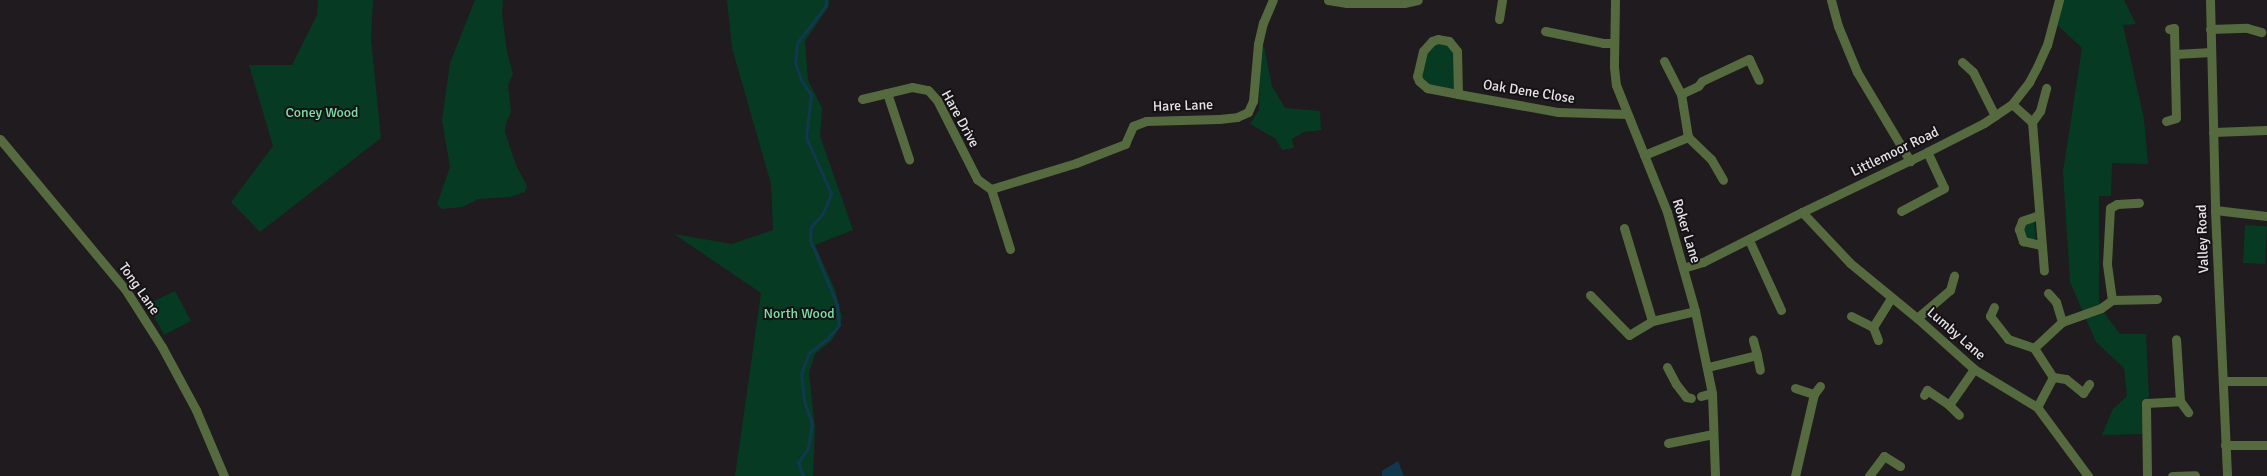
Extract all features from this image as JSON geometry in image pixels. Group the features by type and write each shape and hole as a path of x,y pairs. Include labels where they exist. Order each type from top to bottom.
{"street":[{"name":"Hare Lane","path":"990,189 1076,163 1125,144 1133,126 1146,121 1219,119 1236,117 1248,112 1254,101 1258,44 1262,23 1273,0"},
{"path":"1328,0 1347,3 1404,3 1418,0"},
{"path":"1499,19 1502,0"},
{"name":"Roker Lane","path":"1615,0 1614,43 1616,85 1664,205 1695,311 1712,393 1715,476"},
{"path":"1831,0 1838,26 1857,72 1910,161"},
{"name":"Littlemoor Road","path":"1683,268 1703,262 1802,212 1910,161 1995,116 2012,104 2029,82 2047,45 2059,0"},
{"name":"Valley Road","path":"2210,0 2215,210 2227,476"},
{"path":"2210,29 2248,23 2261,32"},
{"path":"2166,121 2176,118 2174,28 2169,29"},
{"path":"1545,32 1602,43 1614,43"},
{"name":"Oak Dene Close","path":"1458,94 1457,51 1449,40 1438,39 1432,41 1423,51 1420,62 1419,81 1427,88 1458,94 1558,112 1627,114"},
{"path":"2175,54 2211,52"},
{"path":"1681,94 1698,86 1702,80 1748,54 1759,80"},
{"path":"1664,61 1681,94 1688,137 1711,159 1723,180"},
{"path":"1962,62 1973,72 1995,116"},
{"name":"Hare Drive","path":"862,99 912,87 928,90 936,100 977,179 990,189"},
{"path":"2044,271 2032,122 2040,111 2046,88"},
{"path":"887,93 909,159"},
{"path":"2012,104 2032,122"},
{"path":"2213,132 2267,130"},
{"path":"1644,155 1688,137"},
{"name":"Tong Lane","path":"0,139 125,289 162,347 196,410 224,476"},
{"path":"1901,211 1944,188 1927,152"},
{"path":"990,189 1010,249"},
{"path":"2112,300 2108,263 2110,208 2117,204 2139,203"},
{"path":"2215,210 2267,216"},
{"name":"Lumby Lane","path":"1802,212 1850,263 1917,318 1974,369 2037,407 2088,476"},
{"path":"2039,214 2022,221 2019,229 2023,241 2041,245"},
{"path":"1624,228 1652,320"},
{"path":"1749,240 1781,310"},
{"path":"1917,318 1950,290 1954,276"},
{"path":"2048,293 2056,302 2062,322"},
{"path":"1590,295 1629,335 1652,320 1695,311"},
{"path":"1873,327 1891,298"},
{"path":"2034,348 2062,322 2090,313 2112,300 2157,299"},
{"path":"1994,307 1985,318 2008,339 2034,348 2053,376 2066,379 2083,393 2089,384"},
{"path":"1851,316 1873,327 1878,340"},
{"path":"2176,339 2180,400 2188,412"},
{"path":"1753,340 1760,370"},
{"path":"1708,368 1757,355"},
{"path":"1667,367 1686,397 1691,398"},
{"path":"1949,405 1974,369"},
{"path":"2037,407 2053,376"},
{"path":"2223,381 2267,381"},
{"path":"1795,476 1814,394 1820,386"},
{"path":"1796,388 1814,394"},
{"path":"1924,395 1927,390 1949,405 1959,415"},
{"path":"1701,396 1712,393"},
{"path":"2147,476 2146,403 2180,400"},
{"path":"1668,443 1713,434"},
{"path":"2225,445 2267,446"},
{"path":"1869,476 1884,456 1900,466"},
{"path":"2172,476 2195,475"}],"green space":[{"name":"Coney Wood","path":"318,0 373,0 371,39 381,138 260,232 231,202 273,146 249,65 292,65 317,15"},
{"path":"475,0 503,0 502,13 507,52 513,74 508,85 511,112 506,123 505,132 516,165 527,186 525,192 510,197 478,199 463,207 442,209 437,204 450,167 442,120 450,63"},
{"name":"North Wood","path":"727,0 829,0 829,6 805,41 808,80 822,108 820,136 853,230 815,245 835,290 842,317 838,330 831,341 815,354 809,373 815,428 813,476 735,476 761,293 674,234 732,244 773,230 771,184 732,48"},
{"path":"2059,0 2124,0 2136,24 2123,25 2144,119 2148,164 2112,163 2111,196 2099,196 2099,306 2120,334 2146,334 2149,396 2146,403 2145,434 2102,435 2113,409 2127,396 2124,368 2096,342 2070,282 2063,172 2082,48 2054,22"},
{"path":"1432,41 1454,45 1458,94 1423,85 1420,61"},
{"path":"1264,47 1272,86 1285,108 1320,111 1321,130 1304,132 1292,139 1294,148 1282,150 1276,139 1250,124 1259,110 1261,48"},
{"path":"2034,220 2036,240 2026,239 2023,230 2025,224"},
{"path":"2245,225 2267,226 2265,264 2243,263"},
{"path":"175,291 191,321 164,335 149,307 152,302"}],"water":[{"path":"1398,461 1404,476 1382,476 1382,471"}],"waterway":[{"path":"803,476 798,463 808,448 812,424 804,401 801,374 809,353 827,339 839,325 837,305 810,240 811,227 823,213 831,194 806,137 811,95 801,80 795,63 797,43 825,7 826,0"}]}
